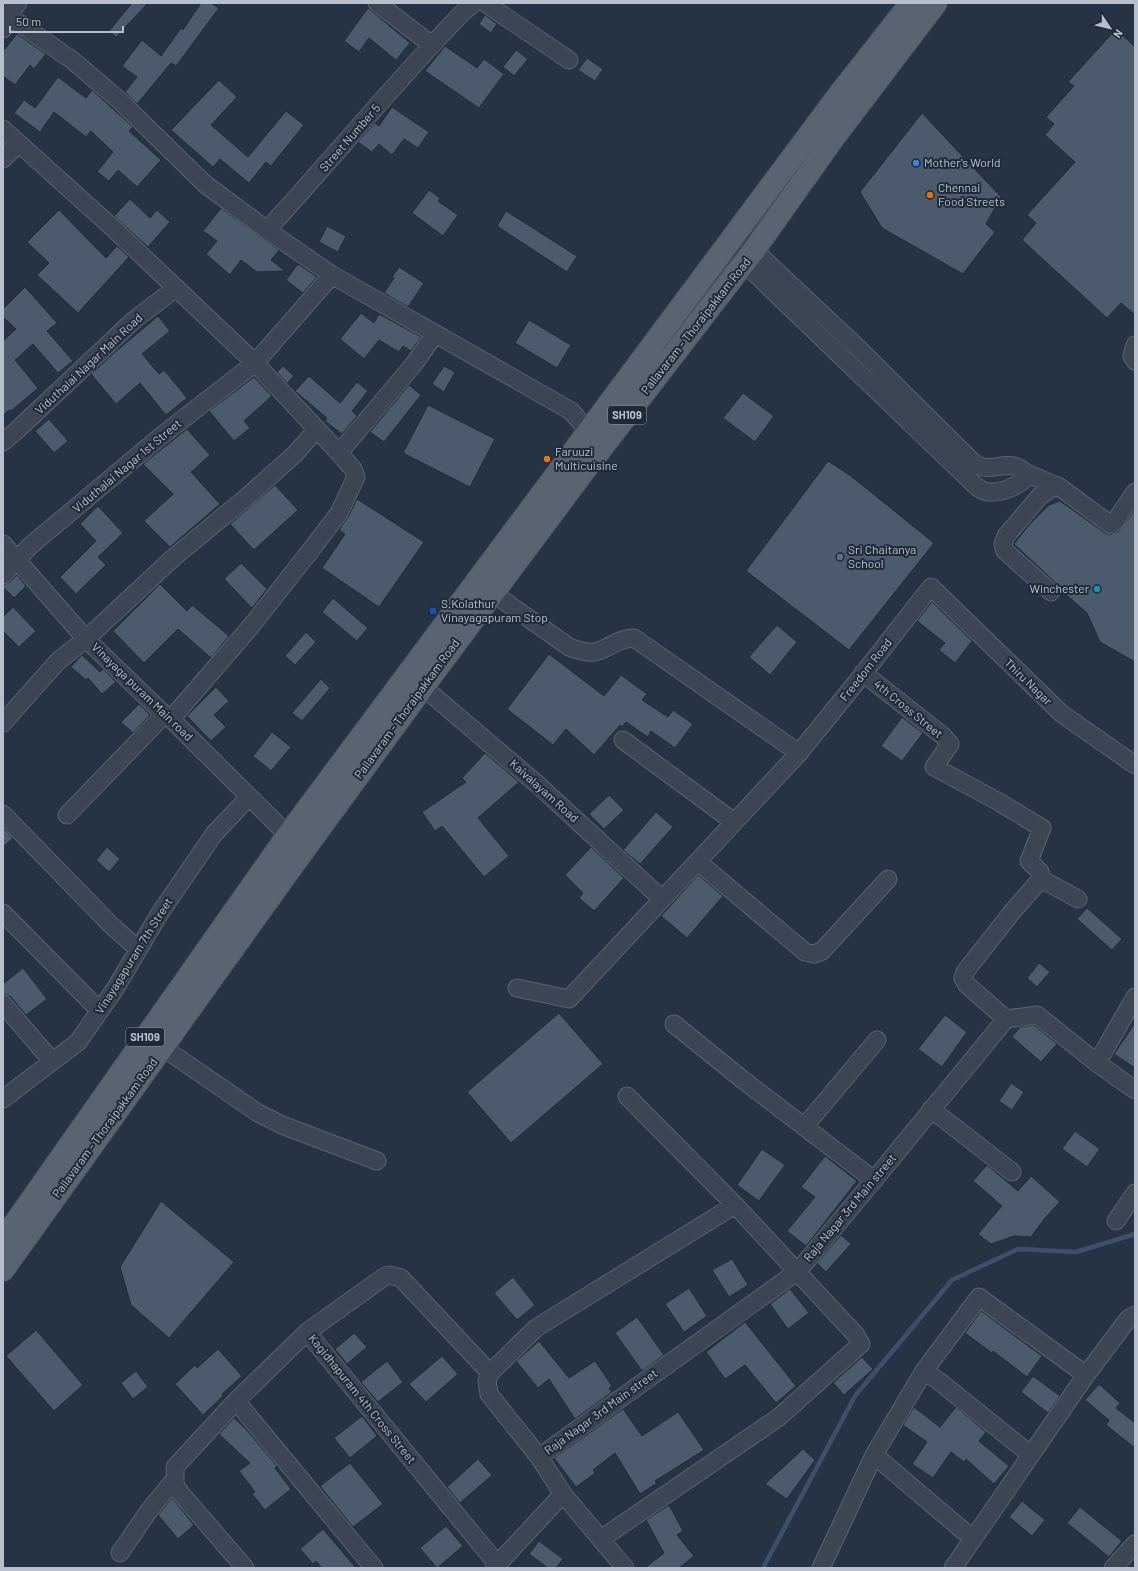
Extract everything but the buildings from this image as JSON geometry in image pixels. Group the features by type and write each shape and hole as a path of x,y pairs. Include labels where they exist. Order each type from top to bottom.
{"main road":[{"name":"Pallavaram - Thoraipakkam Road","path":"3,1270 305,848 493,593 579,461 588,431 838,96 910,3"},
{"name":"Pallavaram - Thoraipakkam Road","path":"3,1240 288,835 579,461 749,257 835,136 936,3"}],"street":[{"path":"377,3 432,45"},
{"name":"Street Number 5","path":"266,230 358,129 398,81 465,10 474,3"},
{"path":"485,3 569,60"},
{"path":"8,15 72,60 118,98 205,184 266,230 332,274 571,411 588,431"},
{"path":"3,129 176,288 255,363 339,453 353,469 356,478 339,512 252,625 168,717 161,718 68,815"},
{"path":"3,159 19,143"},
{"path":"749,257 858,348 974,463 987,469 1013,466 1022,468 1030,474 1058,486 1107,523 1112,525 1135,492"},
{"path":"749,257 977,487 987,492 995,492 1021,483 1030,474"},
{"name":"Viduthalai Nagar 1st Street","path":"3,575 30,546 160,437 255,363 332,274"},
{"name":"Viduthalai Nagar Main Road","path":"3,442 134,320 176,288"},
{"path":"339,453 414,364 435,334"},
{"path":"1135,345 1132,356 1135,361"},
{"path":"3,723 58,660 86,639 173,558 248,496 295,454 317,428"},
{"path":"1051,592 1004,551 1003,544 1006,536 1040,496 1055,486"},
{"name":"Vinayaga puram Main road","path":"3,544 86,639 288,835 305,848"},
{"name":"Freedom Road","path":"517,988 569,999 799,753 931,587"},
{"name":"Thiru Nagar","path":"931,587 1062,714 1135,765"},
{"path":"493,593 569,647 582,651 595,652 625,638 634,638 799,753"},
{"name":"4th Cross Street","path":"863,673 944,736 950,744 934,767 999,802 1042,828 1029,860 1040,872 1041,879"},
{"name":"Kaivalayam Road","path":"423,687 537,784 662,899"},
{"path":"623,740 734,822"},
{"name":"Vinayagapuram 7th Street","path":"3,1098 78,1042 115,989 160,913 214,834 249,797"},
{"path":"3,814 111,925 138,949"},
{"path":"698,862 804,952 814,954 822,951 888,879"},
{"path":"1078,899 1041,879 1012,912 965,972 962,978 967,985 1006,1019 1037,1015 1097,1063 1135,1090"},
{"path":"3,913 100,1011"},
{"path":"1097,1063 1135,997"},
{"path":"3,1004 52,1061"},
{"name":"Raja Nagar 3rd Main street","path":"539,1457 798,1271 1006,1019"},
{"path":"674,1024 743,1080 874,1180"},
{"path":"804,1127 877,1040"},
{"path":"162,1047 264,1116 282,1125 377,1161"},
{"path":"601,1539 778,1418 861,1344 855,1334 798,1271 735,1205 626,1096"},
{"path":"931,1109 1012,1172"},
{"path":"1116,1221 1135,1193"},
{"path":"623,1567 563,1494 539,1457 488,1394 487,1381 490,1373 536,1328 735,1205"},
{"path":"307,1332 384,1277 389,1275 401,1278 490,1373"},
{"path":"821,1568 874,1455 924,1371 979,1297 1086,1375"},
{"path":"953,1568 1086,1375 1128,1319 1135,1315"},
{"name":"Kagidhapuram 4th Cross Street","path":"120,1553 148,1512 175,1479 175,1467 236,1401 307,1332 495,1566"},
{"path":"924,1371 940,1382 1031,1455"},
{"path":"236,1401 367,1565"},
{"path":"874,1455 973,1539"},
{"path":"175,1479 177,1489 244,1568"},
{"path":"495,1566 563,1494"},
{"path":"1113,1568 1135,1544"}],"waterway":[{"path":"763,1568 855,1396 952,1280 1018,1249 1076,1252 1135,1234"}],"place":[{"name":"Mother's World","path":"916,163"},
{"name":"Chennai Food Streets","path":"930,195"},
{"name":"Faruuzi Multicuisine","path":"547,459"},
{"name":"Sri Chaitanya School","path":"840,557"},
{"name":"Winchester","path":"1097,589"},
{"name":"S.Kolathur Vinayagapuram Stop","path":"433,611"}]}
